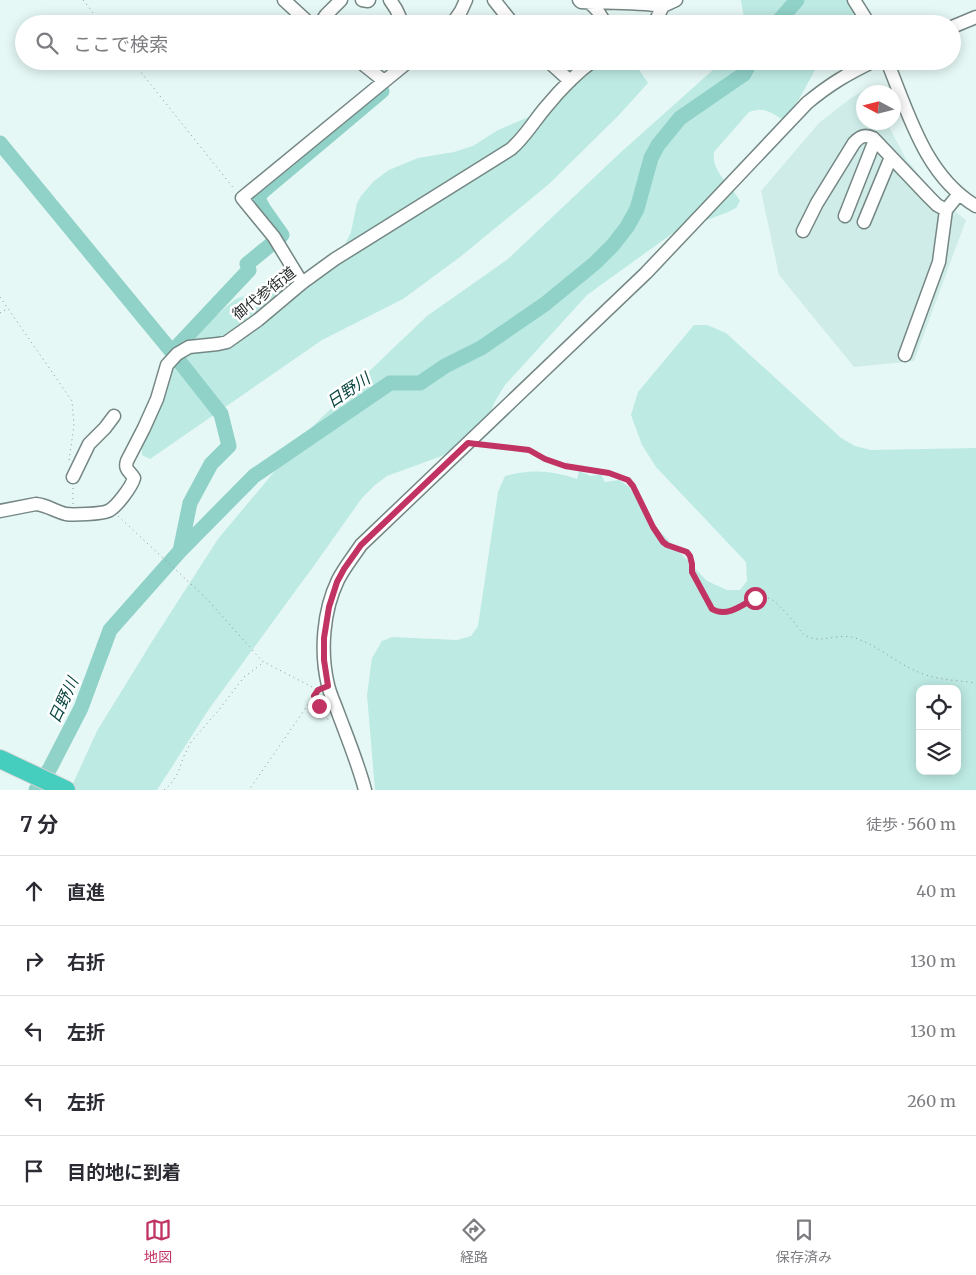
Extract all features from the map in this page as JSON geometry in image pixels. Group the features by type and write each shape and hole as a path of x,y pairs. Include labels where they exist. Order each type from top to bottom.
{"highway":[{"path":"0,759 66,790"}],"street":[{"path":"284,0 300,15"},
{"path":"326,15 341,0"},
{"path":"362,0 369,0"},
{"path":"390,0 399,15"},
{"path":"457,15 466,0"},
{"path":"494,0 506,15"},
{"path":"584,1 663,6 676,0"},
{"path":"854,0 863,15"},
{"path":"584,1 597,10 600,15"},
{"path":"658,15 663,6"},
{"path":"961,23 976,16"},
{"path":"370,70 384,81"},
{"path":"302,283 274,237 242,198 396,70"},
{"path":"558,70 570,81"},
{"name":"御代参街道","path":"0,512 36,504 74,515 109,511 132,483 134,478 127,470 127,461 157,399 167,365 175,356 189,347 227,342 258,320 302,283 335,260 512,149 545,108 581,70"},
{"path":"365,790 356,760 320,691 324,660 324,638 331,601 337,582 344,569 361,545 646,274 807,103 834,82 854,70"},
{"path":"890,70 916,132 932,163 948,184 964,199 976,206"},
{"path":"803,231 817,203 854,143 858,138 864,136 875,140 937,205 946,210"},
{"path":"844,216 875,140"},
{"path":"864,222 891,157"},
{"path":"905,355 939,262 946,210 959,194"},
{"path":"73,477 89,444 106,428 114,416"}],"path":[{"path":"83,0 95,15"},
{"path":"139,70 242,198"},
{"path":"0,297 72,401 74,424 68,464 73,477 72,497 74,515"},
{"path":"0,314 8,308"},
{"path":"468,443 529,450 545,459 565,466 609,473 628,480 663,542 687,552 690,556 692,572 712,609 716,612 729,612 755,598 768,598 775,602 808,638 817,640 847,636 856,638 916,671 930,676 976,683"},
{"path":"126,523 207,599 263,663 320,691"},
{"path":"164,790 178,773 183,758 192,742 244,677 263,663"},
{"path":"320,691 323,712 332,727"},
{"path":"249,790 320,691"}],"shaded area":[{"path":"856,95 856,130 891,130 906,159 939,199 966,220 914,361 854,367 779,275 761,191 819,123"}],"green space":[{"path":"741,0 861,0 862,15 744,15"},
{"path":"588,70 639,70 648,83 618,116 549,184 460,257 403,299 322,340 150,459 142,455 141,438 179,350 228,305 236,299 271,286 306,277 337,254 351,232 357,203 361,196 374,181 389,170 418,158 454,152 473,146 498,130 552,107 576,79"},
{"path":"713,70 815,70 799,99 783,120 762,110 748,113 714,152 716,166 722,178 740,201 736,208 673,233 587,295 505,385 494,403 489,418 458,450 387,476 362,498 209,709 157,790 70,790 97,731 218,539 309,430 427,316 508,259 620,153"},
{"path":"694,325 707,325 726,333 841,438 855,446 871,450 976,448 976,790 375,790 367,695 372,658 382,641 392,637 457,640 471,636 478,626 498,492 505,476 541,471 577,479 579,471 591,476 601,474 605,482 619,480 629,487 651,516 648,519 707,581 727,590 740,590 747,581 746,562 656,467 642,445 631,415 638,392"}],"waterway":[{"name":"日野川","path":"784,15 797,0"},
{"name":"日野川","path":"36,790 50,768 81,708 110,630 180,551 254,476 390,383 420,383 445,366 481,348 545,304 595,263 613,245 627,227 637,209 651,158 658,145 680,118 744,74 746,70"},
{"path":"280,237 282,235 258,198 262,192 382,91"},
{"path":"0,143 221,414 229,446 211,464 190,503 180,551"},
{"path":"172,352 249,270 247,264 274,242"}],"route":[{"path":"319,706 314,696 318,690 328,686 324,660 324,638 329,607 337,582 344,569 361,545 468,443 529,450 545,459 565,466 609,473 628,480 633,486 657,535 667,545 687,552 690,556 692,572 712,609 716,612 729,612 755,598"}]}
